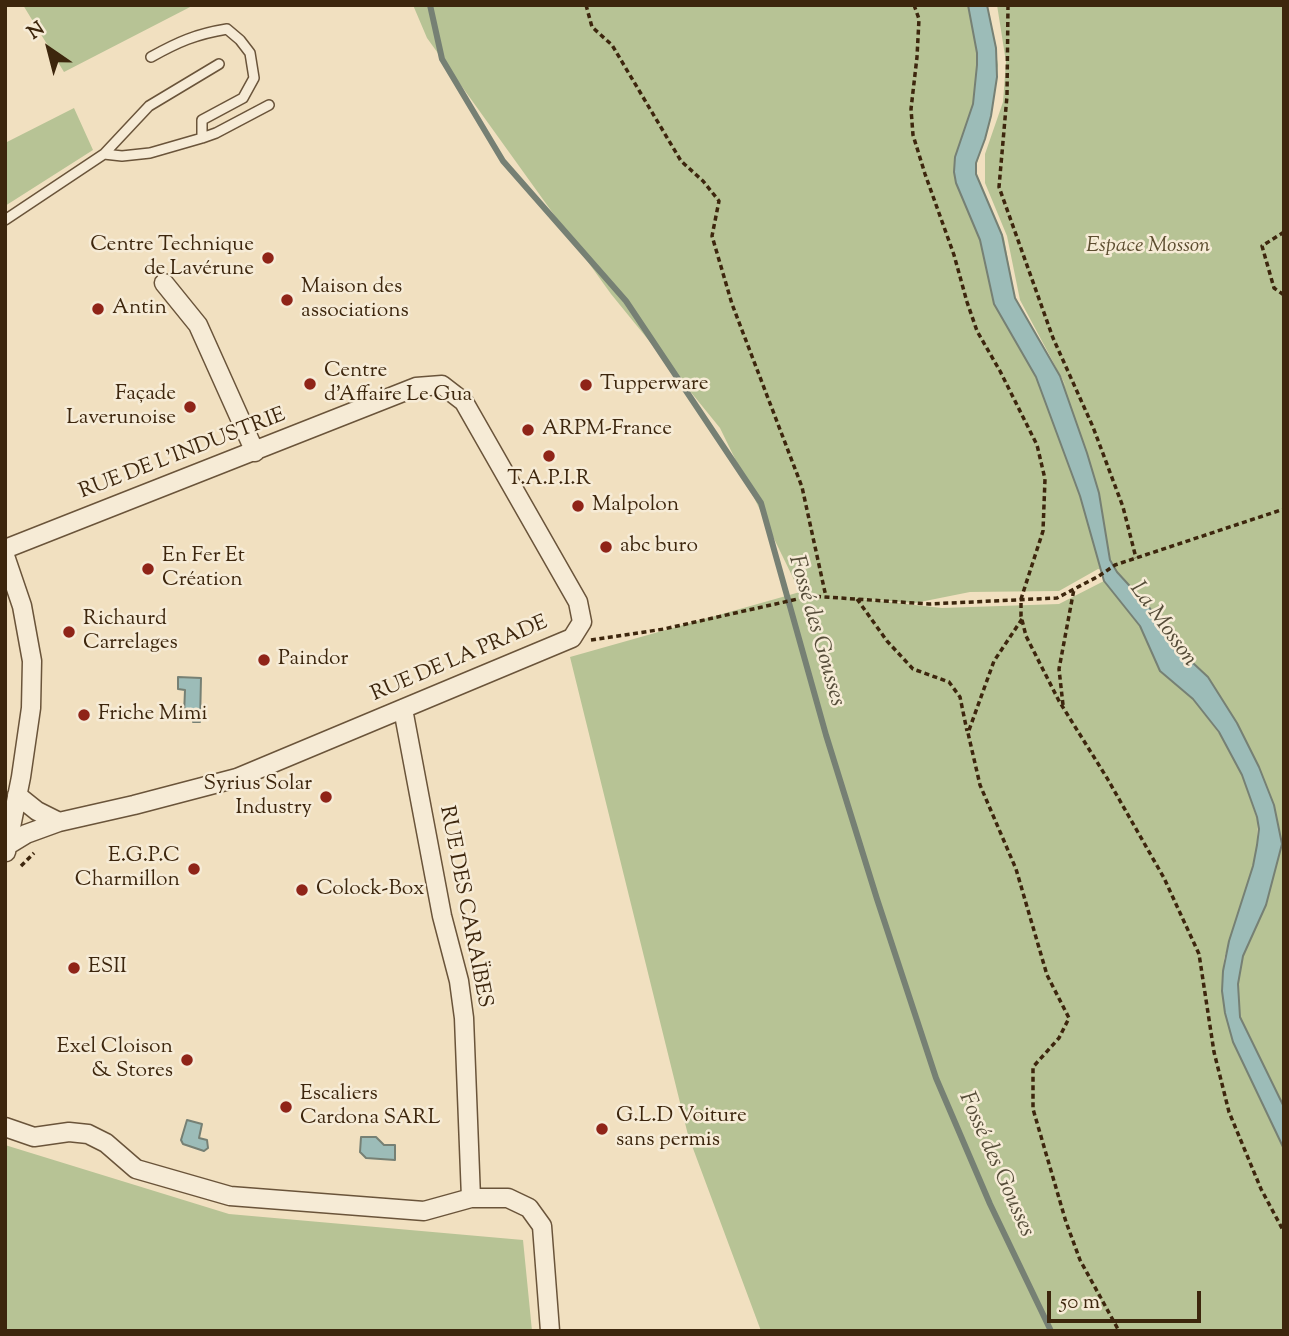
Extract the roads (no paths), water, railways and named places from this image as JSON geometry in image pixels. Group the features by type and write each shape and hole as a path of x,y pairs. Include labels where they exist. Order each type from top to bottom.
{"street":[{"path":"164,283 198,326 255,452"},
{"name":"RUE DE LA PRADE","path":"7,850 26,834 59,822 134,806 237,778 572,638 582,622 578,602 464,402 442,385 416,387"},
{"name":"RUE DE L'INDUSTRIE","path":"5,549 416,387"},
{"path":"5,556 22,606 32,661 31,708 22,777 7,850"},
{"name":"RUE DES CARAÏBES","path":"402,709 443,916 459,981 464,1018 471,1198"},
{"path":"17,795 37,811 59,822"},
{"path":"5,1127 34,1137 69,1132 88,1134 106,1143 136,1169 230,1196 424,1211 471,1198 508,1198 529,1208 542,1226 550,1331"}],"lane":[{"path":"150,57 180,41 228,29 250,53 254,78 243,98 202,120 202,138"},
{"path":"5,220 104,154 149,106 219,64"},
{"path":"104,154 122,156 150,153 202,138 269,104"}],"water":[{"path":"968,5 987,5 996,48 997,77 991,116 976,163 976,174 1002,235 1015,298 1060,376 1087,453 1099,493 1110,560 1117,572 1149,607 1178,649 1208,677 1237,723 1274,805 1282,844 1266,905 1243,956 1238,984 1240,1017 1284,1107 1284,1149 1233,1042 1222,991 1229,941 1253,866 1259,829 1257,817 1242,775 1219,732 1193,699 1160,671 1140,626 1104,581 1080,496 1036,377 994,304 980,240 954,172 955,157 973,104 977,65"},
{"path":"178,677 201,678 200,722 193,722 193,715 184,715 185,690 178,689"},
{"path":"187,1120 202,1124 199,1138 207,1140 208,1148 204,1151 183,1144 181,1140"},
{"path":"361,1137 376,1137 384,1145 395,1145 395,1160 366,1158 360,1152"}],"waterway":[{"name":"Fossé des Gousses","path":"430,5 442,59 503,161 626,301 761,503 826,735 936,1078 990,1204 1051,1331"}],"place":[{"name":"Centre Technique de Lavérune","path":"268,258"},
{"name":"Maison des associations","path":"287,300"},
{"name":"Antin","path":"98,309"},
{"name":"Centre d'Affaire Le Gua","path":"310,384"},
{"name":"Tupperware","path":"586,385"},
{"name":"Façade Laverunoise","path":"190,407"},
{"name":"ARPM-France","path":"528,430"},
{"name":"T.A.P.I.R","path":"549,456"},
{"name":"Malpolon","path":"578,506"},
{"name":"abc buro","path":"606,547"},
{"name":"En Fer Et Création","path":"148,569"},
{"name":"Richaurd Carrelages","path":"69,632"},
{"name":"Paindor","path":"264,660"},
{"name":"Friche Mimi","path":"84,715"},
{"name":"Syrius Solar Industry","path":"326,797"},
{"name":"E.G.P.C Charmillon","path":"194,869"},
{"name":"Colock-Box","path":"302,890"},
{"name":"ESII","path":"74,968"},
{"name":"Exel Cloison & Stores","path":"187,1060"},
{"name":"Escaliers Cardona SARL","path":"286,1107"},
{"name":"G.L.D Voiture sans permis","path":"602,1129"}],"park label":[{"name":"Espace Mosson","path":"1148,247"}],"water label":[{"name":"La Mosson","path":"1162,625"}]}
